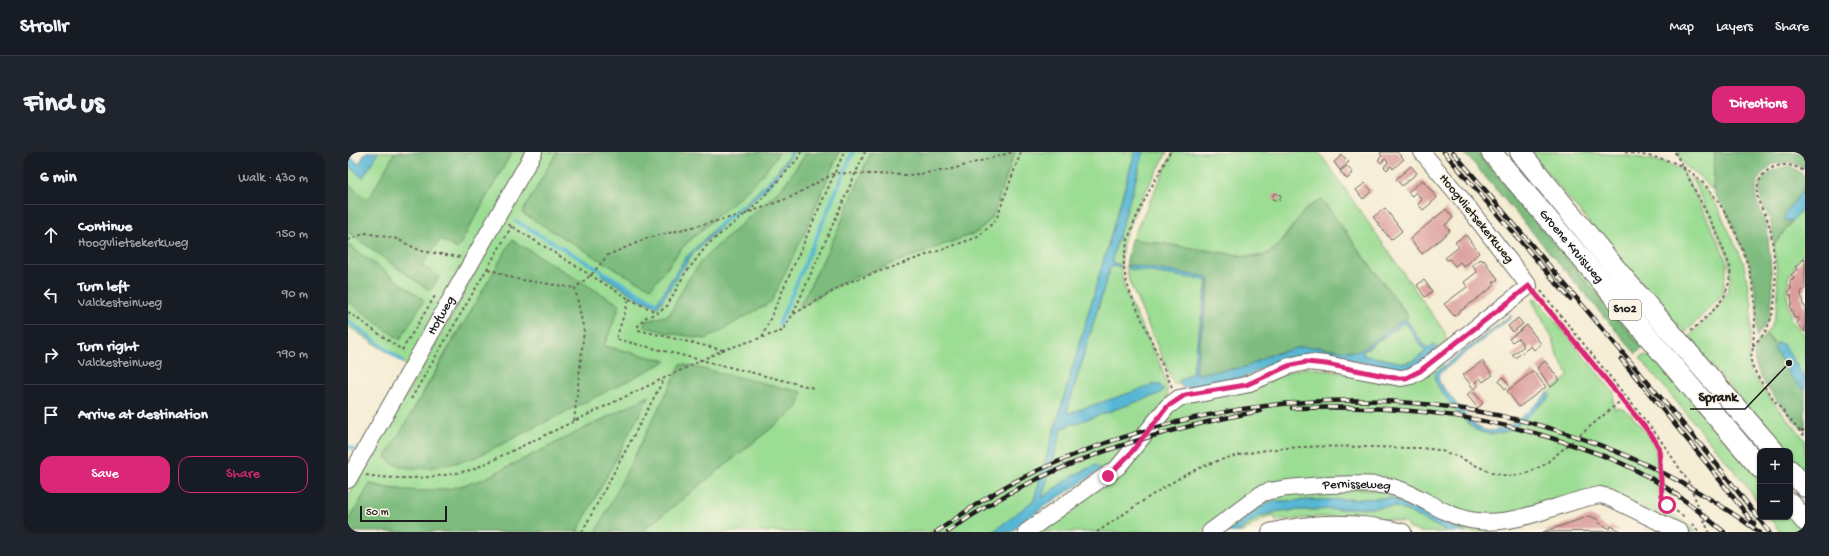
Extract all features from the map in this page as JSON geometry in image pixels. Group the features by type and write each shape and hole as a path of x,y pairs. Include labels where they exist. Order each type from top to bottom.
{"main road":[{"name":"Groene Kruisweg","path":"1491,152 1757,464"},
{"name":"Groene Kruisweg","path":"1520,152 1622,276 1771,448"},
{"path":"1793,473 1805,487"},
{"path":"1793,507 1805,521"}],"street":[{"name":"Hofweg","path":"355,477 465,256 496,220 534,152"},
{"name":"Hoogvlietsekerkweg","path":"1422,152 1460,197 1529,286"},
{"path":"1026,532 1118,467 1167,407 1185,395 1246,385 1288,366 1306,362 1326,364 1395,378 1411,376 1420,371 1529,286"},
{"name":"Pernisseweg","path":"1210,532 1261,494 1269,490 1306,487 1382,485 1404,491 1447,514 1462,519 1511,526"},
{"path":"1511,526 1535,515 1600,495 1608,497 1680,532"},
{"path":"1270,532 1301,526 1333,524 1365,525 1403,532"}],"path":[{"path":"723,350 638,330 638,326 646,316 658,313 667,306 684,275 708,244 756,205 797,160 801,152"},
{"path":"762,337 844,152"},
{"path":"355,477 367,475 409,477 454,474 474,470 665,376 704,360 723,350 782,331 793,314 865,152"},
{"path":"348,240 366,233 397,240 421,251 465,256 516,280 575,288 591,275 608,254 648,238 745,214 791,197 835,173 856,172 910,175 940,171 1012,152"},
{"path":"793,314 848,282 978,236 996,220 1021,152"},
{"path":"1170,152 1126,241 1124,270 1131,295 1176,400"},
{"path":"1625,152 1663,159 1683,167 1700,181 1717,200 1742,251 1751,277 1755,301 1751,360 1756,373 1805,437"},
{"path":"1675,152 1716,231 1731,269 1729,284 1724,297 1712,312 1690,331"},
{"path":"1753,346 1766,330 1772,314 1775,289 1770,228 1758,200 1758,187 1765,174 1774,166 1791,164 1805,172"},
{"path":"496,220 512,226 629,299 658,313"},
{"path":"410,401 512,226"},
{"path":"455,263 465,256"},
{"path":"1529,286 1622,399 1659,448 1662,496 1667,505 1690,521 1699,532"},
{"path":"1529,286 1540,290 1657,435 1688,481 1709,532"},
{"path":"574,421 584,331 575,288"},
{"path":"348,312 402,350 439,290"},
{"path":"629,299 616,339 814,388"},
{"path":"582,532 665,376"},
{"path":"1097,532 1179,479 1209,464 1259,451 1304,447 1421,448 1445,452 1492,473 1508,476 1525,474 1544,465 1622,399"},
{"path":"367,475 371,469"}],"green space":[{"path":"378,152 395,152 368,201 348,184 348,165 363,177"},
{"path":"395,152 512,152 457,249 440,239 422,266 439,277 430,291 348,232 348,184 368,200"},
{"path":"512,152 530,152 409,367 348,326 348,301 400,339 424,300 348,245 348,232 430,291 422,266 441,239 457,249"},
{"path":"539,152 557,152 522,213 666,270 682,248 761,176 779,152 807,152 782,188 717,246 669,315 646,321 644,325 664,332 705,339 802,238 839,152 871,152 838,230 799,308 845,281 978,232 992,217 1015,152 1135,152 1034,500 993,532 641,532 797,407 636,456 596,532 577,532 649,396 482,480 449,489 417,491 388,488 370,484 348,522 348,496 452,316","holes":["719,225 721,227 692,254 658,307 638,298 602,275 603,273 640,295 657,303 686,257","620,305 604,346 666,361 390,461 386,458 462,324"]},
{"path":"557,152 779,152 769,166 747,190 683,247 651,288 622,273 522,213"},
{"path":"807,152 839,152 802,238 771,302 706,339 664,332 643,326 646,321 669,315 687,281 703,259 782,188"},
{"path":"871,152 1015,152 992,217 978,232 845,281 799,308 838,230"},
{"path":"1144,152 1167,152 1128,228 1124,241 1121,262 1126,293 1159,362 1167,389 1167,400 1126,453 1101,470 1096,465 1072,476 1042,498 1062,428 1159,394 1069,413 1067,411 1110,268 1114,266 1120,267 1113,263 1112,259"},
{"path":"1173,152 1319,152 1446,334 1444,336 1448,340 1438,348 1434,344 1429,348 1426,348 1406,319 1408,316 1322,200 1307,207 1276,248 1262,256 1245,256 1132,239"},
{"path":"1464,152 1476,152 1642,348 1636,354"},
{"path":"1476,152 1482,152 1642,341 1642,348"},
{"path":"1530,152 1568,152 1630,156 1668,164 1683,170 1719,243 1727,264 1723,294 1685,333 1617,256"},
{"path":"1677,152 1715,152 1713,191 1700,177 1684,165"},
{"path":"1715,152 1805,152 1805,169 1791,162 1773,164 1761,175 1756,186 1756,200 1767,226 1773,292 1769,319 1756,337 1757,301 1750,265 1726,211 1713,191"},
{"path":"1791,166 1805,176 1805,188 1786,212 1787,221 1792,221 1774,245 1770,220 1760,197 1760,184 1768,174 1773,171 1779,168"},
{"path":"1691,177 1706,191 1717,206 1743,261 1752,306 1749,360 1751,372 1761,387 1805,440 1805,474 1793,460 1793,448 1782,448 1688,338 1716,309 1728,290 1730,266 1726,251"},
{"path":"1322,200 1408,317 1358,352 1316,347 1279,352 1246,367 1196,374 1195,372 1210,281 1207,277 1126,266 1131,239 1245,256 1261,257 1272,251 1280,244 1305,211"},
{"path":"1805,205 1805,252 1793,268 1794,269 1788,278 1788,287 1786,289 1791,320 1805,335 1805,378 1766,334 1772,325 1776,314 1777,303 1778,291 1774,245"},
{"path":"512,240 620,305 604,346 667,361 474,458 428,468 403,467 393,463 386,457"},
{"path":"348,245 424,300 400,340 348,301"},
{"path":"1126,266 1129,266 1129,268 1205,280 1207,282 1192,373 1183,378 1179,384 1174,384 1129,281"},
{"path":"1536,298 1614,393 1613,404 1615,409 1622,408 1631,415 1651,440 1655,447 1658,460 1658,489 1661,502 1667,510 1696,532 1688,532 1609,492 1533,511 1485,516 1463,515 1416,492 1272,486 1203,532 1033,532 1178,404 1307,367 1387,381 1440,362 1444,366 1437,372 1438,387 1469,425 1482,432 1507,431 1550,397 1548,393 1569,376 1557,354 1553,339 1532,300"},
{"path":"1405,322 1425,352 1413,361 1404,363 1363,355 1363,352"},
{"path":"1766,334 1776,348 1793,378 1805,391 1805,429 1802,429 1778,402 1762,379 1756,367 1754,356 1756,346"},
{"path":"1643,356 1656,357 1757,475 1757,501 1743,481 1640,358"},
{"path":"681,364 802,392 798,407 641,532 596,532"},
{"path":"649,396 577,532 348,532 348,522 370,484 388,488 417,491 449,489 482,480"},
{"path":"1386,487 1489,526 1490,532 1465,532 1391,498 1279,501 1265,503 1227,532 1216,532 1266,495"},
{"path":"1395,507 1407,511 1448,532 1421,532 1408,528 1406,523 1372,517 1318,517 1276,521 1274,516 1263,519 1242,532 1238,532 1258,517 1279,511"},
{"path":"1793,518 1805,532 1780,532 1771,520 1793,520"}],"water":[{"path":"366,152 378,152 363,178 348,165 348,154 359,164"},
{"path":"791,152 794,152 769,186 743,208 740,208 780,168"},
{"path":"1135,152 1144,152 1112,259 1113,263 1119,264 1120,267 1114,266 1110,268 1067,411 1069,413 1156,384 1160,385 1164,390 1159,394 1062,428 1042,498 1072,476 1096,465 1101,470 1042,508 1011,532 993,532 1034,500"},
{"path":"1805,188 1805,205 1794,220 1785,221 1784,218 1786,212"},
{"path":"719,224 721,226 692,254 658,307 638,298 602,275 603,273 640,295 657,302 686,257"},
{"path":"1129,265 1207,277 1209,280 1195,372 1196,374 1246,367 1267,356 1300,347 1316,347 1358,352 1405,318 1426,348 1429,348 1434,344 1438,348 1413,368 1407,370 1326,356 1294,357 1272,363 1242,379 1183,388 1179,384 1179,381 1192,373 1207,282 1204,280 1129,269","holes":["1405,322 1425,352 1413,361 1404,363 1363,355 1363,351"]},
{"path":"1511,315 1511,318 1441,372 1438,377 1440,383 1465,414 1474,424 1483,430 1493,431 1503,428 1523,415 1548,393 1550,394 1550,397 1513,428 1500,433 1485,433 1476,430 1459,414 1445,397 1436,382 1434,375 1439,369"},
{"path":"1776,343 1783,344 1805,378 1805,391 1791,377 1774,348"},
{"path":"1391,498 1465,532 1448,532 1407,511 1395,507 1279,511 1258,517 1238,532 1227,532 1265,503 1279,501"}],"building":[{"path":"1397,152 1404,159 1393,169 1391,166 1387,170 1384,167 1388,162 1385,159 1381,163 1378,160 1382,156 1380,153"},
{"path":"1342,155 1349,162 1340,170 1334,162"},
{"path":"1347,166 1353,173 1347,179 1340,171"},
{"path":"1411,166 1417,173 1402,186 1396,179"},
{"path":"1423,180 1437,198 1423,210 1418,204 1422,200 1416,192 1412,196 1408,192"},
{"path":"1365,183 1372,191 1363,199 1356,190"},
{"path":"1274,193 1281,195 1279,201 1272,199"},
{"path":"1385,208 1402,231 1391,240 1373,217"},
{"path":"1446,209 1453,218 1445,225 1450,231 1422,254 1410,239"},
{"path":"1466,235 1479,253 1464,267 1460,262 1455,266 1449,259 1447,260 1445,258 1459,247 1455,242"},
{"path":"1805,258 1805,289 1801,292 1803,305 1805,306 1805,332 1797,323 1799,321 1798,318 1794,318 1790,305 1792,305 1789,290 1791,289 1790,281 1794,278 1791,275 1797,269 1795,267"},
{"path":"1481,259 1483,261 1484,260 1498,279 1493,283 1495,285 1454,316 1444,304 1467,287 1464,282 1477,272 1472,265"},
{"path":"1424,280 1432,291 1425,297 1417,285"},
{"path":"1518,318 1523,324 1513,332 1508,326"},
{"path":"1527,325 1541,344 1534,350 1531,346 1515,358 1512,355 1524,346 1518,338 1512,342 1509,339"},
{"path":"1482,361 1493,375 1483,382 1480,378 1475,382 1478,386 1474,389 1463,375"},
{"path":"1545,361 1560,380 1551,387 1537,368"},
{"path":"1533,371 1546,387 1519,407 1507,391"},
{"path":"1503,377 1509,385 1505,389 1499,381"},
{"path":"1472,390 1483,403 1478,408 1467,395"},
{"path":"1590,516 1599,520 1598,522 1610,529 1611,526 1621,531 1543,532"}],"waterway":[{"path":"779,324 853,152"},
{"path":"716,228 743,205"},
{"path":"516,221 656,303"},
{"path":"348,321 402,361"},
{"path":"348,446 354,449"}],"railway":[{"path":"1444,152 1570,299"},
{"path":"1453,152 1715,462 1769,532"},
{"path":"1621,359 1709,466 1754,524"},
{"path":"936,532 976,504 1018,480 1109,442 1204,416 1300,402 1397,402 1492,414 1586,440 1675,479 1759,532"},
{"path":"1292,408 1362,408 1430,413 1463,417 1530,432 1594,452 1634,469 1675,493 1724,532"},
{"path":"948,532 984,508 1020,487 1058,469 1097,454 1178,429 1260,411"}],"place":[{"name":"Sprank","path":"1789,363"}],"route":[{"path":"1108,476 1130,454 1167,407 1185,395 1246,385 1256,382 1288,366 1306,362 1326,364 1395,378 1406,378 1420,371 1529,286 1653,437 1659,448 1662,496 1667,505"}]}
